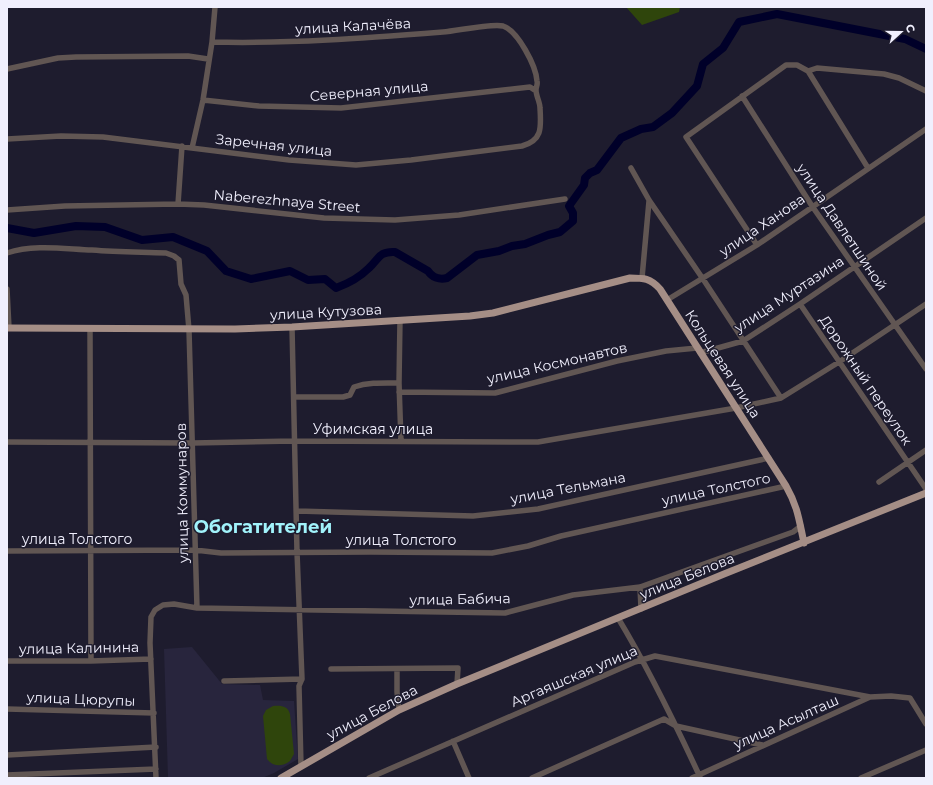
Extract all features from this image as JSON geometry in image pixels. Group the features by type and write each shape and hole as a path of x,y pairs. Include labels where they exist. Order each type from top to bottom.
{"main road":[{"name":"улица Кутузова","path":"8,328 190,330 292,327 470,316 493,313 630,278 642,278"},
{"name":"Кольцевая улица","path":"642,278 655,284 667,300 794,498 800,517 804,543"},
{"name":"улица Белова","path":"282,778 399,710 457,684 926,493"}],"street":[{"path":"192,148 212,42 215,7"},
{"name":"улица Калачёва","path":"212,42 240,43 337,40 452,32 495,25 504,26 524,48 534,67 538,82 536,91"},
{"path":"7,69 58,58 76,56 188,56 208,59"},
{"path":"757,245 686,137 786,65 797,65 808,71 868,168"},
{"path":"808,71 817,68 884,74 899,78 926,91"},
{"name":"Северная улица","path":"202,100 260,106 341,108 530,87 536,91"},
{"name":"Заречная улица","path":"7,139 61,136 103,137 289,160 356,165 411,160 530,144 536,139 540,132 540,103 536,91"},
{"name":"улица Давлетшиной","path":"742,96 812,206 926,369"},
{"name":"улица Ханова","path":"667,300 757,245 926,129"},
{"path":"178,204 182,146"},
{"name":"Кольцевая улица","path":"631,168 649,200 781,398"},
{"name":"Naberezhnaya Street","path":"7,210 65,206 178,204 204,205 324,218 395,220 458,215 565,198"},
{"path":"642,278 649,200"},
{"name":"улица Муртазина","path":"698,350 743,341 926,218"},
{"name":"улица Коммунаров","path":"7,253 15,250 62,248 166,253 179,260 181,284 186,295 190,330 197,608"},
{"path":"7,289 8,328"},
{"name":"Дорожный переулок","path":"800,304 926,488"},
{"name":"Уфимская улица","path":"7,442 538,442 736,408 781,398 839,362 926,304"},
{"path":"400,320 399,392 401,441"},
{"path":"292,327 297,552 302,680 299,686 301,766"},
{"path":"90,328 92,551 91,661"},
{"name":"улица Космонавтов","path":"399,392 494,393 617,361 666,352 698,350"},
{"path":"294,397 343,397 350,395 354,387 360,385 399,383"},
{"path":"879,482 926,450"},
{"name":"улица Тельмана","path":"297,511 473,516 538,509 769,458"},
{"name":"улица Толстого","path":"7,551 195,550 222,552 492,553 528,546 561,536 786,486"},
{"name":"улица Бабича","path":"151,659 151,617 154,610 163,605 174,604 197,608 505,612 573,595 640,587 793,532 801,526"},
{"path":"640,587 641,609"},
{"path":"618,618 642,659 700,776"},
{"name":"Аргаяшская улица","path":"369,778 642,659 655,656 870,697"},
{"path":"151,659 156,747 156,778"},
{"name":"улица Калинина","path":"7,661 151,659"},
{"name":"улица Белова","path":"331,669 458,668 457,684"},
{"path":"397,669 399,710"},
{"path":"224,681 302,680"},
{"name":"улица Асылташ","path":"692,778 700,776 870,697 891,696 910,698 926,724"},
{"name":"улица Цюрупы","path":"7,709 154,713"},
{"path":"532,778 664,719 676,726 763,746"},
{"path":"453,741 469,778"},
{"path":"7,755 156,747"},
{"path":"861,778 926,750"},
{"path":"7,775 156,769"}],"shaded area":[{"path":"192,647 222,684 260,685 263,700 294,701 298,759 262,778 168,778 164,649"}],"green space":[{"path":"626,7 680,7 679,12 642,25"},
{"path":"273,706 284,707 288,709 290,714 294,754 290,761 281,765 272,764 267,759 263,716 266,710"}],"waterway":[{"path":"7,228 34,233 76,226 105,227 142,240 173,237 207,251 226,271 251,279 290,271 308,280 325,279 336,288 362,274 382,254 390,252 395,252 434,276 441,279 447,278 477,255 525,244 560,232 573,221 573,213 569,206 584,185 585,178 590,173 597,170 621,138 641,129 653,127 672,113 697,86 703,64 723,48 739,22 777,14 905,39 926,49"}],"district":[{"name":"Обогатителей","path":"263,527"}]}
